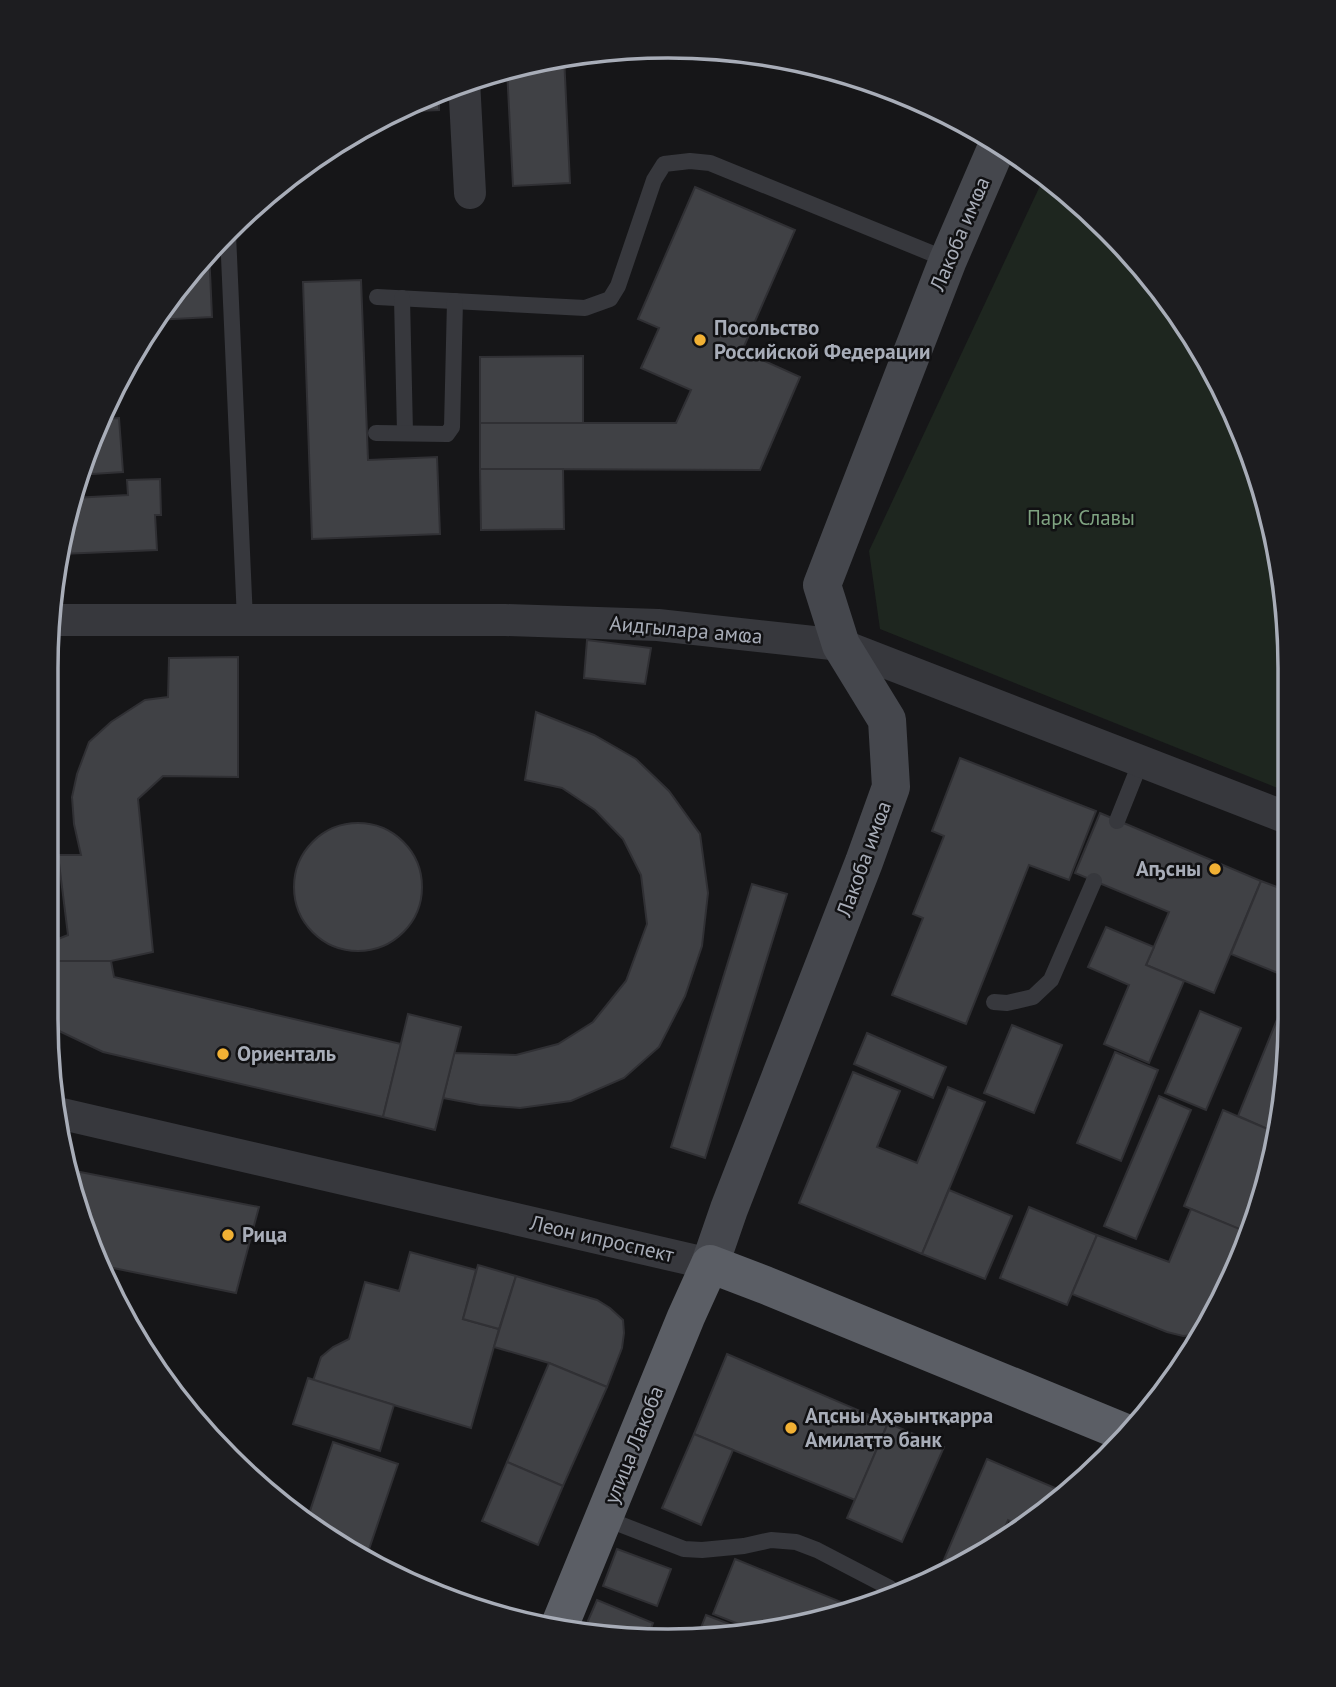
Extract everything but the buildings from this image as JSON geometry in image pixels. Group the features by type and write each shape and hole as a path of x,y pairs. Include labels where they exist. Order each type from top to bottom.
{"highway":[{"name":"Леон ипроспект","path":"710,1265 1119,1430"},
{"name":"улица Лакоба","path":"562,1620 686,1317 710,1265"}],"main road":[{"name":"Лакоба имҩа","path":"710,1265 891,787 887,720 841,645 822,585 948,260 994,153"}],"street":[{"path":"465,93 470,193"},
{"name":"Аидгылара амҩа","path":"60,620 505,620 658,625 841,645 1278,814"},
{"name":"Леон ипроспект","path":"65,1115 710,1265"}],"lane":[{"path":"377,298 585,308 610,299 618,286 654,180 664,164 690,161 710,163 948,260"},
{"path":"228,244 245,620"},
{"path":"402,298 405,433"},
{"path":"376,433 447,434 452,427 455,300"},
{"path":"1117,821 1141,761"},
{"path":"994,1002 1007,1003 1033,997 1051,980 1094,881"},
{"path":"604,1518 684,1549 744,1546 771,1540 796,1542 889,1588"}],"green space":[{"name":"Парк Славы","path":"1040,185 1100,236 1152,297 1196,363 1232,434 1257,510 1273,588 1278,668 1278,788 880,629 869,551"}],"place":[{"name":"Посольство Российской Федерации","path":"700,340"},
{"name":"Аҧсны","path":"1215,869"},
{"name":"Ориенталь","path":"223,1054"},
{"name":"Рица","path":"228,1235"},
{"name":"Аԥсны Аҳәынҭқарра Амилаҭтә банк","path":"791,1428"}]}
